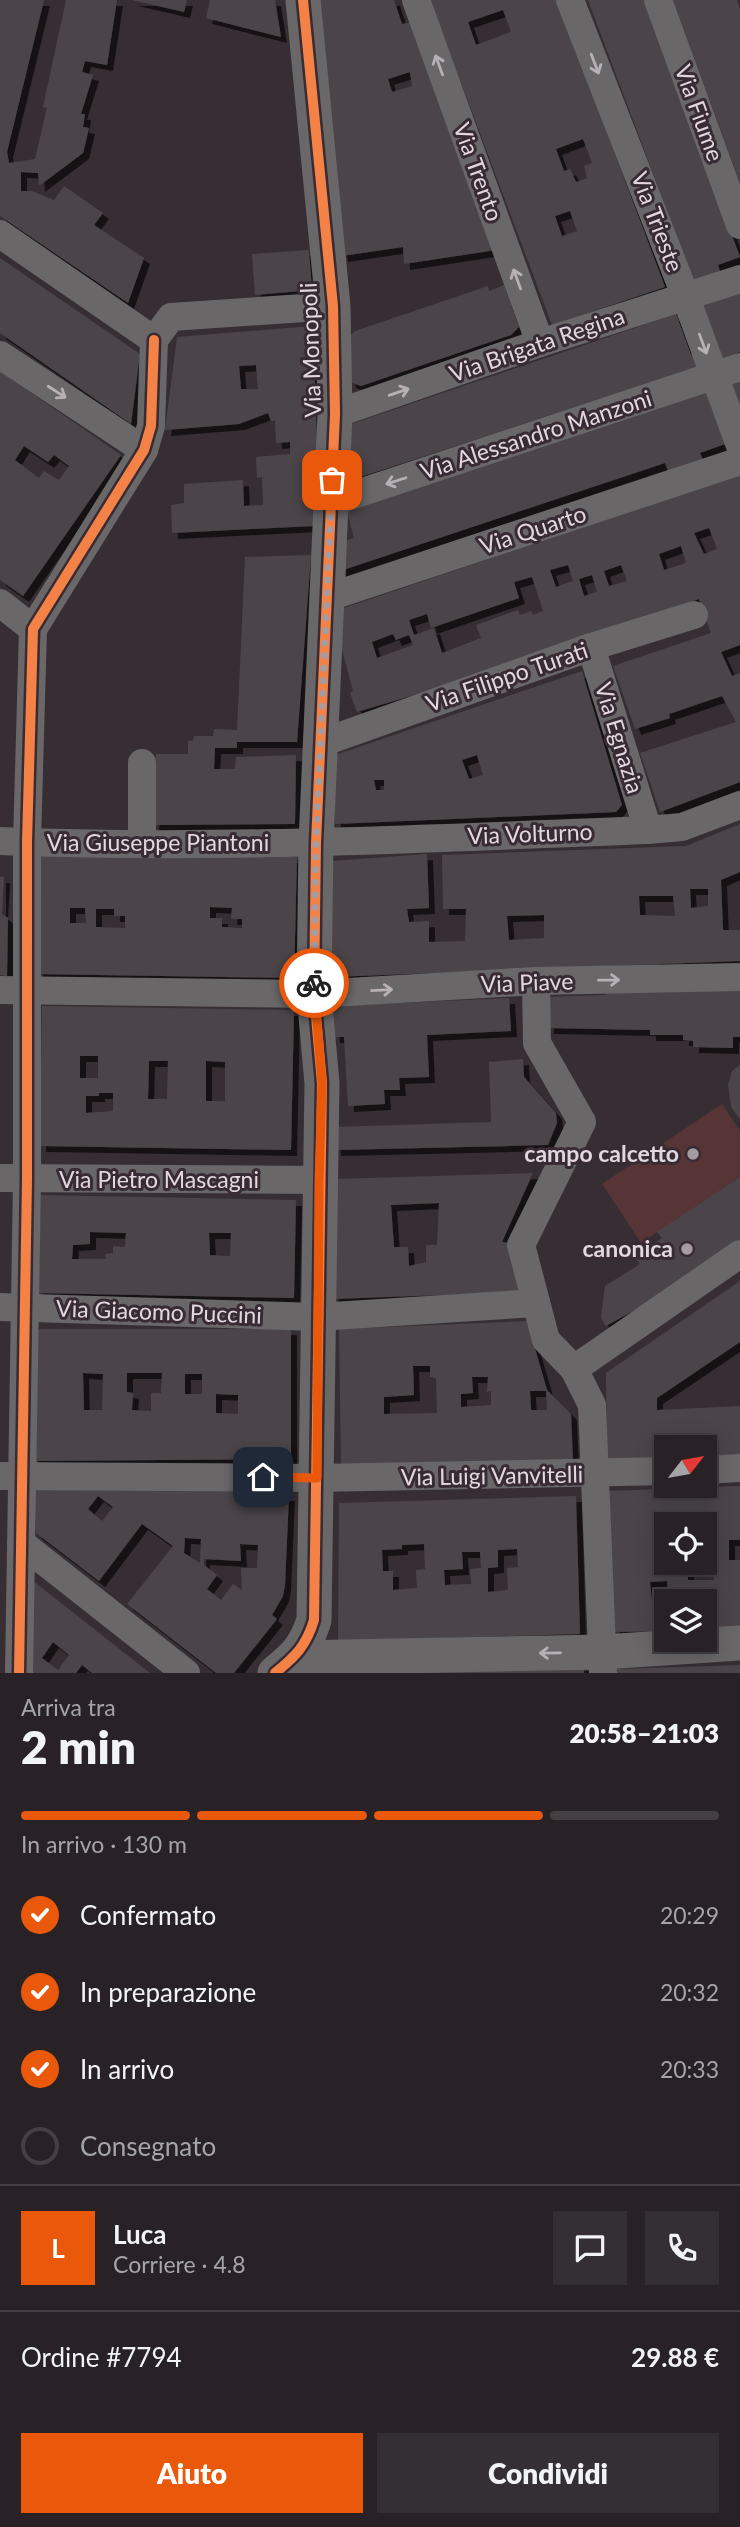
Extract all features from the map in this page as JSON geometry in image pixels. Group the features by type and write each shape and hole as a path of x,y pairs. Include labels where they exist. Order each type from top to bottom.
{"street":[{"name":"Via Monopoli","path":"293,1668 308,1641 314,1620 322,1083 314,993 316,843 335,414 333,306 303,0"},
{"name":"Via Trento","path":"416,0 540,343"},
{"name":"Via Trieste","path":"570,0 685,295 728,372 740,446"},
{"name":"Via Fiume","path":"658,0 740,225"},
{"path":"0,234 154,340"},
{"name":"Via Brigata Regina","path":"335,414 540,343 740,279"},
{"path":"19,1673 10,1638 21,1544 11,1476 13,841 33,629 144,450 151,426 154,340 171,317 333,306"},
{"path":"0,355 144,450"},
{"name":"Via Alessandro Manzoni","path":"332,502 728,372"},
{"name":"Via Quarto","path":"326,598 740,461"},
{"path":"0,603 33,629"},
{"name":"Via Filippo Turati","path":"321,743 591,646 694,615"},
{"name":"Via Egnazia","path":"591,646 648,830"},
{"path":"142,763 142,844"},
{"name":"Via Volturno","path":"316,843 682,827 740,805"},
{"name":"Via Giuseppe Piantoni","path":"13,841 142,844 316,843"},
{"name":"Via Piave","path":"13,990 314,993 536,982 740,977"},
{"path":"536,982 537,1042 583,1122 521,1245 546,1340 574,1369 592,1405 603,1663"},
{"name":"Via Pietro Mascagni","path":"14,1178 319,1181"},
{"path":"574,1369 740,1254"},
{"name":"Via Giacomo Puccini","path":"13,1307 317,1317 536,1303"},
{"path":"718,1469 740,1468"},
{"name":"Via Luigi Vanvitelli","path":"11,1476 317,1478 654,1472"},
{"path":"21,1544 186,1673"},
{"path":"293,1668 603,1663 740,1643"}],"shaded area":[{"name":"campo calcetto","path":"722,1104 740,1131 740,1177 641,1243 602,1184"}],"building":[{"path":"0,0 44,0 7,152 9,163 35,159 66,0 117,0 107,65 85,61 82,72 93,75 81,114 85,114 83,127 89,128 83,153 39,186 38,173 21,172 21,191 32,191 54,200 64,186 103,213 94,225 144,258 128,303 0,216"},
{"path":"132,0 187,0 184,12"},
{"path":"210,0 275,0 281,37 206,18"},
{"path":"312,0 394,0 402,24 412,22 496,250 404,264 403,247 342,256","holes":["410,72 412,86 392,92 388,79"]},
{"path":"430,0 557,0 665,287 552,325","holes":["503,10 511,32 476,45 468,22","583,139 592,163 584,166 587,178 576,182 570,169 564,171 556,149","570,211 577,231 562,236 555,216"]},
{"path":"588,0 644,0 740,257 718,265 720,271 693,280"},
{"path":"673,0 737,0 740,9 740,183"},
{"path":"309,250 312,290 255,295 252,254"},
{"path":"0,258 140,354 131,424 0,333"},
{"path":"504,285 519,327 511,335 361,386 350,382 346,340 355,331 488,286 489,291"},
{"path":"740,291 740,352 721,359 700,307"},
{"path":"676,314 691,355 696,353 701,369 676,374 348,481 348,425"},
{"path":"313,326 318,472 314,526 172,533 171,505 184,503 184,484 243,480 244,506 263,505 262,477 257,478 256,457 290,454 290,442 276,443 275,421 271,421 268,413 239,424 165,430 177,337","holes":["256,365 258,389 241,389 239,366"]},
{"path":"0,371 121,455 23,596 0,580","holes":["24,446 48,462 54,455 69,466 59,480 44,471 39,478 15,460"]},
{"path":"740,380 740,408 730,383"},
{"path":"705,391 725,444 700,453 703,460 668,471 665,463 340,571 341,542 354,538 347,511"},
{"path":"740,474 740,645 721,652 732,676 740,673 740,782 660,812 640,753 736,722 722,696 669,714 670,718 635,729 613,666 711,633 699,599 464,680 357,712 350,693 353,691 339,638 341,609","holes":["709,528 717,549 704,554 694,533","681,546 686,563 664,570 659,554","568,565 573,581 556,587 550,570","621,565 627,581 609,586 604,571","592,575 597,592 584,596 579,579","532,577 543,611 533,615 531,611 520,615 518,610 476,625 481,638 442,653 434,628 414,635 409,620 427,614 431,628 519,598 514,582","393,634 396,640 409,635 413,645 377,658 372,642"]},
{"path":"311,555 297,742 237,742 237,748 215,748 214,769 235,769 236,757 296,755 295,824 153,825 156,754 188,754 188,741 193,741 194,736 213,736 214,729 237,730 245,557"},
{"path":"582,671 622,805 616,812 335,824 335,755","holes":["477,755 483,775 469,779 462,760","374,780 384,780 384,790 376,790"]},
{"path":"740,824 740,872 721,880 723,930 740,930 740,961 332,977 332,861 427,854 429,908 407,909 409,922 429,921 429,942 465,941 466,909 443,909 442,855 686,846","holes":["690,889 708,889 708,906 691,908","639,896 673,896 675,916 640,915","544,915 544,938 509,940 507,916"]},
{"path":"39,852 297,857 294,978 37,974","holes":["210,907 232,908 231,919 242,919 242,928 222,927 222,918 210,918","70,908 85,908 86,923 70,923","96,909 114,909 114,916 125,916 125,928 96,927"]},
{"path":"0,877 4,877 2,914 8,918 7,976 0,975"},
{"path":"740,987 740,1037 733,1037 733,1048 693,1047 693,1041 683,1040 683,1035 650,1035 650,1030 548,1028 546,997 605,995 606,988"},
{"path":"509,998 511,1031 427,1035 429,1077 399,1078 400,1090 384,1090 385,1104 348,1106 344,1037 334,1037 332,1006"},
{"path":"42,1006 294,1010 291,1150 40,1146","holes":["80,1056 98,1056 98,1078 80,1078","149,1061 168,1061 167,1099 148,1099","206,1061 225,1062 225,1101 206,1101","99,1093 113,1093 113,1111 86,1113 86,1096 99,1096"]},
{"path":"523,1059 524,1077 556,1113 557,1123 548,1145 335,1150 334,1127 491,1122 489,1062"},
{"path":"740,1065 740,1119 731,1107 728,1085 732,1071"},
{"path":"533,1173 502,1242 508,1243 522,1292 333,1299 334,1179","holes":["439,1203 437,1245 426,1245 426,1262 409,1266 408,1247 394,1247 391,1205"]},
{"name":"canonica","path":"740,1177 740,1241 669,1291 606,1326 601,1318 605,1286 640,1264 635,1258 662,1238 657,1232"},
{"path":"39,1195 296,1200 294,1298 37,1293","holes":["90,1232 126,1233 125,1247 113,1246 113,1253 105,1254 106,1259 72,1259 73,1245 90,1244","209,1233 231,1233 230,1256 210,1255"]},
{"path":"740,1281 740,1342 657,1398 657,1410 740,1406 740,1455 718,1456 718,1435 654,1435 654,1458 607,1460 606,1373"},
{"path":"527,1321 547,1390 571,1414 573,1462 341,1467 339,1329","holes":["413,1366 430,1366 430,1377 436,1378 437,1413 384,1414 384,1397 414,1395","472,1377 488,1377 487,1392 491,1391 491,1405 461,1407 461,1394 473,1393","530,1391 546,1391 547,1410 531,1410"]},
{"path":"38,1329 291,1329 291,1459 32,1461","holes":["83,1373 103,1374 102,1410 84,1410","127,1373 162,1373 161,1393 151,1393 151,1411 132,1410 133,1393 127,1392","185,1374 202,1374 202,1394 185,1394","216,1394 238,1395 238,1414 216,1413"]},
{"path":"740,1486 740,1540 729,1540 729,1560 740,1560 740,1629 717,1630 717,1589 667,1589 667,1581 650,1582 654,1602 654,1631 614,1632 607,1491 654,1489 654,1498 718,1498 718,1487"},
{"path":"238,1489 238,1494 289,1495 285,1585 283,1596 272,1615 277,1619 234,1673 216,1673 127,1604 173,1546 142,1524 99,1581 36,1533 35,1490","holes":["98,1496 113,1507 102,1521 88,1509","185,1538 201,1539 200,1563 184,1553","240,1544 258,1545 257,1568 241,1568 242,1590 233,1584 221,1600 207,1589 217,1575 204,1565 204,1559 241,1561"]},
{"path":"576,1496 580,1634 338,1641 339,1503","holes":["424,1544 425,1569 416,1570 417,1588 393,1590 393,1571 383,1571 382,1550 402,1549 402,1545","517,1549 518,1567 507,1568 508,1590 488,1592 488,1568 498,1567 498,1550","462,1552 480,1552 481,1568 470,1569 471,1584 445,1585 444,1570 463,1569"]},
{"path":"33,1581 150,1673 92,1673 82,1665 76,1673 33,1673","holes":["53,1642 69,1655 58,1670 42,1658"]},
{"path":"584,1665 584,1673 412,1673"},
{"path":"740,1665 740,1673 616,1673 616,1669"}],"cycle path":[{"path":"275,1673 299,1650 314,1620 322,1083 314,994 316,843 335,414 333,306 303,0"},
{"path":"19,1673 27,1179 27,842 33,629 144,450 151,426 154,340"}],"way so far":[{"path":"314,983 316,843 332,480"}],"place":[{"name":"campo calcetto","path":"693,1154"},
{"name":"canonica","path":"687,1249"}],"route":[{"path":"263,1477 317,1478 322,1083 314,983"}]}
